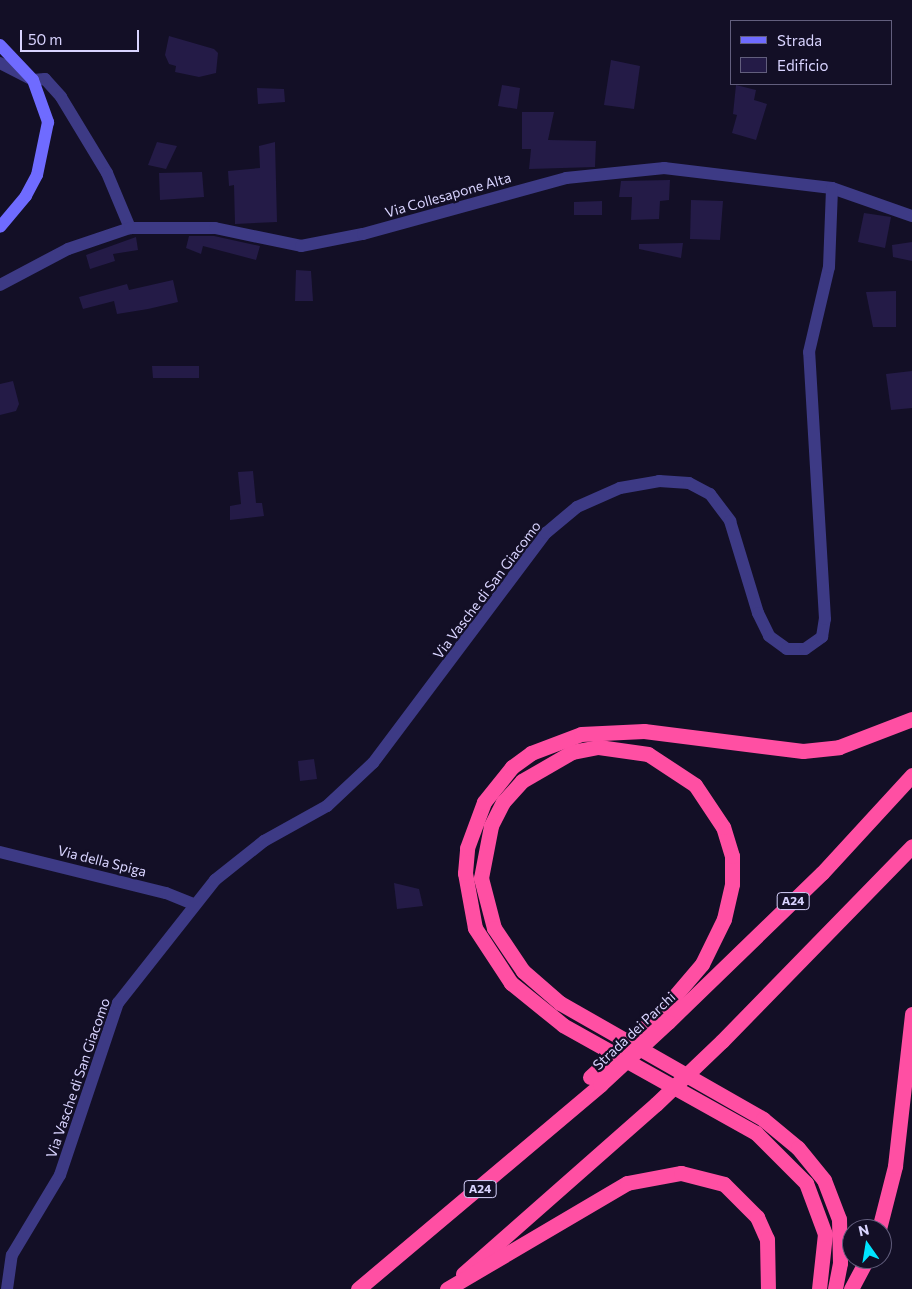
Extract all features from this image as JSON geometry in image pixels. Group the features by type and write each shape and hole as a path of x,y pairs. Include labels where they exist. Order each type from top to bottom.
{"highway":[{"path":"819,1289 825,1234 806,1183 756,1133 563,1025 511,983 475,928 466,881 467,848 484,802 512,767 531,753 581,734 644,731 804,751 839,747 912,719"},
{"path":"665,1017 702,964 724,919 732,884 732,856 723,827 695,785 648,754 598,747 572,752 522,781 503,802 491,826 481,878 494,928 523,971 560,1003 763,1119 798,1148 824,1180 839,1220 842,1237 835,1289"},
{"name":"Strada dei Parchi","path":"358,1289 538,1141 595,1081 822,873 912,775"},
{"path":"446,1289 656,1104 722,1041 912,846"},
{"path":"882,1219 895,1166 912,1014"},
{"path":"446,1289 627,1183 681,1173 724,1184 757,1217 767,1239 768,1289"},
{"path":"851,1289 862,1269"}],"street":[{"path":"0,46 33,80 46,111 45,150 26,196 0,226"},
{"path":"0,63 33,80 45,79 82,126 130,228"},
{"name":"Via Collesapone Alta","path":"0,285 76,246 130,228 215,228 301,246 363,234 566,178 664,168 832,188 912,216"},
{"name":"Via Vasche di San Giacomo","path":"7,1289 12,1255 60,1175 118,1003 215,880 256,846 327,806 373,763 546,533 577,507 620,488 658,481 689,483 710,494 730,521 758,613 769,636 787,649 805,649 822,637 825,619 809,352 829,267 832,188"},
{"name":"Via della Spiga","path":"0,852 166,892 195,905"}],"building":[{"path":"169,36 214,49 218,53 216,73 199,77 175,72 176,66 169,64 165,55"},
{"path":"611,60 640,66 634,109 604,105"},
{"path":"502,85 520,88 517,109 498,106"},
{"path":"736,85 756,90 754,100 767,104 756,140 732,133 737,115 733,114"},
{"path":"257,88 284,89 285,102 258,104"},
{"path":"522,112 554,112 548,140 596,141 595,167 529,169 531,149 522,149"},
{"path":"157,142 177,146 166,169 148,165"},
{"path":"275,142 277,222 235,224 234,185 229,186 228,171 260,168 259,146"},
{"path":"202,172 204,197 160,200 159,173"},
{"path":"670,180 669,200 660,201 659,219 631,220 632,197 619,197 621,181"},
{"path":"691,200 723,201 720,240 690,239"},
{"path":"602,201 602,215 574,215 574,202"},
{"path":"864,213 891,217 885,248 858,242"},
{"path":"189,236 214,236 260,246 256,260 203,246 201,254 186,248"},
{"path":"136,237 138,250 113,254 115,261 90,269 86,255"},
{"path":"912,242 912,261 893,257 892,245"},
{"path":"683,243 681,258 639,249 639,244"},
{"path":"296,270 311,271 313,301 295,301"},
{"path":"173,280 178,302 148,309 117,314 114,301 83,309 79,297 127,284 129,290"},
{"path":"896,291 896,327 873,327 866,292"},
{"path":"152,366 199,366 199,378 153,378"},
{"path":"912,371 912,408 891,410 886,374"},
{"path":"13,381 19,404 16,411 0,415 0,384"},
{"path":"253,471 256,503 262,503 264,516 230,520 230,506 241,504 238,472"},
{"path":"314,759 317,779 300,781 298,761"},
{"path":"394,883 419,889 423,906 397,909"}]}
